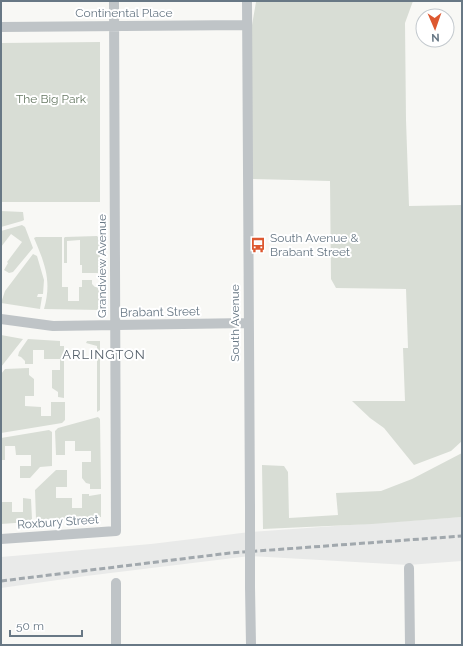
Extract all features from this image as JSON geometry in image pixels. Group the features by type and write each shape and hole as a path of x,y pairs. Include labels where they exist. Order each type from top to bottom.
{"street":[{"name":"Grandview Avenue","path":"114,1 116,531"},
{"name":"South Avenue","path":"247,1 251,645"},
{"name":"Continental Place","path":"1,27 247,25"},
{"name":"Brabant Street","path":"1,319 53,326 248,323"},
{"name":"Roxbury Street","path":"1,539 116,531"},
{"path":"409,568 410,645"},
{"path":"116,583 116,645"}],"shaded area":[{"path":"462,517 462,561 408,565 250,556 1,588 1,557 151,544 250,532"}],"green space":[{"path":"413,1 405,23 409,206 462,205 462,441 451,451 414,465 384,428 370,418 352,401 405,401 403,348 408,348 406,289 336,288 331,279 330,181 252,179 252,25 256,2"},
{"name":"The Big Park","path":"100,42 100,202 1,202 1,43"},
{"path":"1,211 23,212 24,220 1,227"},
{"path":"22,225 25,227 33,248 13,272 9,273 4,270 8,263 7,262 22,242 11,234 1,247 1,231"},
{"path":"97,236 100,239 100,271 98,273 82,273 82,265 80,265 80,240 67,241 67,263 64,263 65,237"},
{"path":"62,237 62,287 68,287 68,301 79,301 79,287 82,287 82,280 92,280 92,284 95,287 100,287 100,310 44,309 47,281 44,265 34,238"},
{"path":"33,254 37,256 44,280 43,294 38,294 37,297 42,297 40,309 1,303 5,291"},
{"path":"1,335 23,339 1,367"},
{"path":"28,339 60,341 60,346 64,346 64,398 58,397 58,392 52,388 52,370 60,370 60,359 44,359 44,350 33,350 33,364 25,364 25,361 18,356"},
{"path":"87,341 100,341 100,410 97,412 97,346 86,343"},
{"path":"29,368 29,375 34,379 34,396 25,396 25,406 41,407 41,416 51,416 51,402 65,402 65,420 62,423 1,433 1,374 5,369"},
{"path":"98,417 100,419 101,489 90,489 90,484 86,483 82,478 82,462 91,462 91,451 75,451 75,441 65,441 65,455 56,455 55,431 58,428"},
{"path":"49,430 52,432 52,466 40,467 30,478 20,478 20,466 31,466 31,455 16,455 15,446 5,446 5,460 1,460 1,438"},
{"path":"462,453 462,517 372,524 263,529 262,465 284,466 288,472 289,518 338,515 336,493 381,491 412,479"},
{"path":"56,470 67,470 67,487 56,487 56,498 72,498 72,508 82,508 82,494 89,494 89,496 101,494 101,517 38,521 36,519 35,490"},
{"path":"23,498 31,499 32,519 29,522 1,524 1,502 12,502 12,512 23,512"}],"railway":[{"path":"1,581 230,553 462,536"}],"place":[{"name":"South Avenue & Brabant Street","path":"258,245"}],"district":[{"name":"ARLINGTON","path":"104,354"}]}
